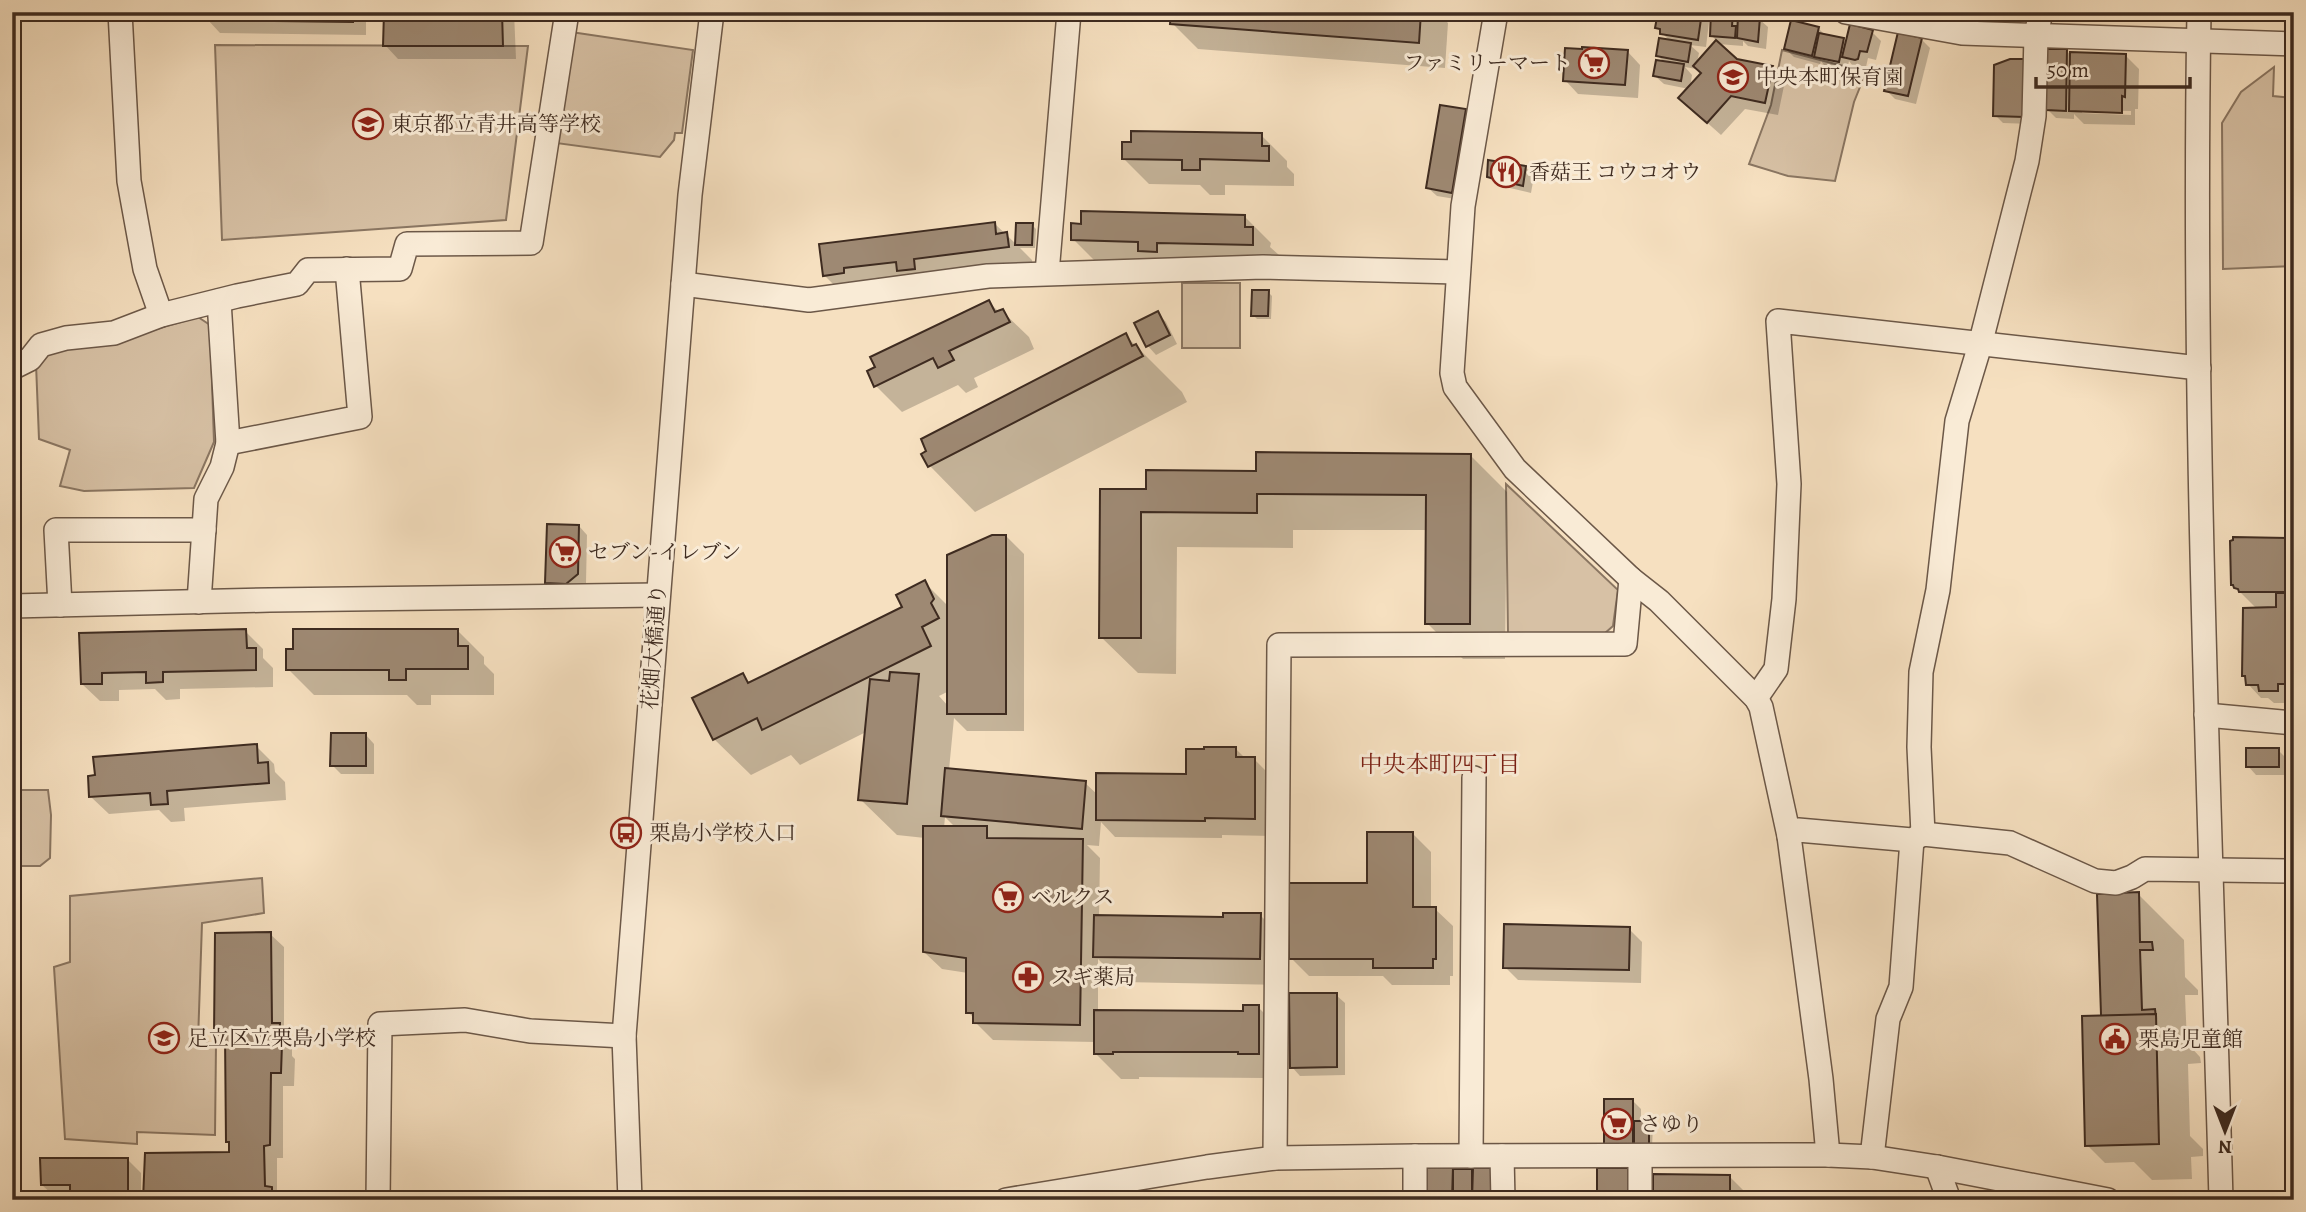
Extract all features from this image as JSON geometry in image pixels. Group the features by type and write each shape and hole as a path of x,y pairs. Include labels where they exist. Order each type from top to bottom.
{"street":[{"path":"120,12 129,181 145,269 161,315"},
{"path":"12,368 30,359 40,345 66,338 114,333 161,315 297,284 308,270 400,269 407,244 531,243 567,12"},
{"name":"花畑大橋通り","path":"630,1200 624,1036 690,195 712,12"},
{"path":"1046,273 1069,12"},
{"path":"1496,12 1463,205 1452,373 1455,387 1515,469 1631,579 1659,601 1756,698 1761,707 1789,836 1821,1079 1828,1155"},
{"path":"1846,12 1962,33 2294,44"},
{"path":"1872,1157 1888,1018 1901,987 1918,837 1921,672 1938,590 1957,421 1980,345 2027,161 2034,116 2036,35 2041,12"},
{"path":"2199,12 2199,368 2206,715 2221,1200"},
{"path":"684,284 809,300 988,276 1046,273 1263,267 1457,272"},
{"path":"228,443 360,417 347,269"},
{"path":"199,601 206,499 222,467 228,443 219,301"},
{"path":"1756,698 1776,669 1784,599 1789,484 1778,321 2199,368"},
{"path":"60,605 56,530 204,530"},
{"path":"1275,1158 1279,645 1625,644 1631,579"},
{"path":"12,606 658,595"},
{"path":"2206,715 2294,723"},
{"path":"1471,1156 1474,778"},
{"path":"1789,836 1798,830 2010,843 2095,881 2116,883 2145,869 2294,872"},
{"path":"378,1200 380,1024 465,1020 530,1031 624,1036"},
{"path":"1006,1200 1275,1158 1828,1155 1872,1157 1937,1167 2108,1200"},
{"path":"1415,1156 1415,1200"},
{"path":"1502,1156 1503,1200"},
{"path":"1640,1156 1640,1200"},
{"path":"1937,1167 1949,1200"}],"shaded area":[{"path":"571,32 693,50 682,133 675,133 674,140 660,157 556,143"},
{"name":"東京都立青井高等学校","path":"215,45 528,46 506,220 222,240"},
{"path":"1782,50 1866,72 1854,102 1835,181 1788,176 1749,164 1771,105"},
{"path":"2274,67 2273,96 2294,98 2294,266 2223,269 2222,123 2241,92"},
{"path":"1182,283 1240,283 1240,348 1182,348"},
{"path":"198,317 210,325 214,442 194,488 84,491 60,486 70,450 39,439 36,364 44,349 105,344"},
{"path":"1506,484 1618,590 1613,626 1604,634 1508,635"},
{"path":"12,790 48,790 51,815 50,858 40,866 12,866"},
{"path":"262,878 264,913 202,923 198,1041 216,1044 215,1135 137,1132 137,1144 65,1139 54,967 70,962 70,896"}],"building":[{"path":"205,12 353,12 353,22 205,20"},
{"path":"384,12 502,12 503,46 383,46"},
{"path":"1171,12 1421,12 1419,43 1170,24"},
{"path":"1658,12 1702,12 1698,40 1660,34 1660,29 1655,28"},
{"path":"1711,12 1733,12 1735,38 1710,36"},
{"path":"1738,15 1760,17 1758,42 1737,38"},
{"path":"1791,20 1819,27 1812,56 1784,49"},
{"path":"1850,24 1873,30 1867,52 1860,51 1858,59 1855,60 1842,57"},
{"path":"1898,32 1922,38 1908,96 1884,91"},
{"path":"1819,33 1844,38 1839,62 1814,57"},
{"path":"1659,38 1691,43 1688,62 1656,56"},
{"path":"1716,40 1737,59 1773,66 1765,103 1731,96 1707,123 1678,98 1701,73 1693,66"},
{"path":"1565,48 1628,50 1625,85 1563,81"},
{"path":"2045,49 2067,49 2066,111 2046,110"},
{"path":"2070,52 2126,54 2122,113 2069,111"},
{"path":"2010,59 2025,59 2024,117 1993,116 1994,65"},
{"path":"1656,60 1684,64 1681,81 1653,76"},
{"path":"1440,105 1466,109 1452,193 1426,188"},
{"path":"1131,131 1262,133 1262,146 1269,146 1269,161 1200,159 1200,170 1182,170 1182,160 1122,159 1122,142 1131,142"},
{"name":"香菇王 コウコオウ","path":"1488,160 1526,166 1523,186 1487,177"},
{"path":"1081,211 1245,215 1245,227 1253,227 1253,245 1157,243 1157,252 1138,251 1138,242 1071,240 1071,223 1081,224"},
{"path":"995,222 996,234 1007,232 1009,247 914,259 915,269 897,271 896,262 844,268 844,273 823,276 819,244"},
{"path":"1016,223 1033,223 1032,245 1015,245"},
{"path":"1252,290 1269,290 1268,316 1251,316"},
{"path":"989,300 995,312 1003,309 1010,322 949,351 954,360 938,368 933,358 874,387 867,371 875,367 870,357"},
{"path":"1158,311 1170,335 1146,347 1134,323"},
{"path":"1126,333 1132,346 1136,344 1143,356 928,467 921,454 926,451 921,439"},
{"path":"1256,452 1471,454 1470,624 1425,624 1426,495 1257,494 1257,513 1141,512 1141,638 1099,638 1100,489 1146,489 1146,470 1256,471"},
{"path":"547,524 579,525 578,574 566,584 545,583"},
{"path":"992,535 1006,535 1006,714 947,714 947,555"},
{"path":"2233,537 2294,538 2294,592 2239,592 2234,588 2231,585 2230,541"},
{"path":"925,580 934,599 931,603 939,618 922,627 931,646 762,730 757,718 713,740 692,698 743,673 748,683 902,607 896,595"},
{"path":"2276,593 2294,593 2292,678 2289,678 2287,684 2278,684 2278,691 2259,691 2258,685 2246,685 2245,676 2242,676 2243,608 2276,607"},
{"path":"246,629 247,648 256,648 256,670 163,672 163,682 146,683 146,672 102,673 102,684 81,684 79,633"},
{"path":"293,629 458,629 458,646 468,646 468,669 406,669 406,680 389,680 389,670 286,670 286,649 293,649"},
{"path":"890,672 919,674 907,804 858,800 870,679 889,681"},
{"path":"331,733 366,733 366,766 330,766"},
{"path":"257,744 258,763 268,762 269,783 167,791 168,804 151,805 150,793 89,797 88,776 95,775 93,757"},
{"path":"1236,747 1236,757 1255,757 1255,819 1096,820 1096,773 1186,774 1186,749"},
{"path":"2246,748 2279,748 2279,767 2246,767"},
{"path":"945,768 1086,781 1082,829 941,816"},
{"path":"923,826 987,826 987,838 1083,839 1080,1025 973,1023 973,1013 966,1013 966,958 923,952"},
{"path":"1367,832 1413,832 1413,907 1436,907 1436,959 1433,959 1433,968 1373,968 1373,959 1289,959 1289,883 1367,883"},
{"path":"2139,892 2140,942 2152,942 2153,950 2140,950 2142,1010 2155,1009 2156,1018 2143,1019 2145,1102 2158,1101 2158,1111 2146,1111 2147,1134 2105,1135 2097,894"},
{"path":"1223,913 1261,913 1260,959 1093,957 1094,915 1223,917"},
{"path":"1504,924 1630,927 1629,970 1503,968"},
{"path":"271,932 272,1023 280,1023 279,1044 282,1044 281,1073 271,1073 270,1145 264,1146 265,1186 272,1187 272,1200 143,1200 145,1153 229,1152 229,1142 226,1142 225,1035 214,1035 215,933"},
{"path":"1289,993 1337,993 1337,1067 1290,1068"},
{"path":"1243,1005 1259,1005 1259,1054 1094,1054 1094,1010 1243,1011"},
{"path":"2156,1014 2159,1144 2085,1146 2082,1016"},
{"path":"1604,1099 1633,1099 1633,1144 1604,1144"},
{"path":"1634,1121 1649,1121 1649,1144 1634,1144"},
{"path":"40,1158 128,1158 128,1200 70,1200 70,1185 41,1185"},
{"path":"1427,1167 1453,1167 1452,1200 1427,1200"},
{"path":"1473,1168 1494,1168 1496,1200 1472,1200"},
{"path":"1597,1168 1631,1168 1631,1199 1597,1199"},
{"path":"1453,1169 1472,1169 1472,1200 1453,1200"},
{"path":"1653,1174 1730,1175 1730,1200 1653,1200"}],"place":[{"name":"ファミリーマート","path":"1594,63"},
{"name":"中央本町保育園","path":"1733,77"},
{"name":"東京都立青井高等学校","path":"368,124"},
{"name":"香菇王 コウコオウ","path":"1506,172"},
{"name":"セブン-イレブン","path":"565,552"},
{"name":"栗島小学校入口","path":"626,833"},
{"name":"ベルクス","path":"1008,897"},
{"name":"スギ薬局","path":"1028,977"},
{"name":"足立区立栗島小学校","path":"164,1038"},
{"name":"栗島児童館","path":"2115,1039"},
{"name":"さゆり","path":"1617,1124"}],"district":[{"name":"中央本町四丁目","path":"1440,764"}]}
